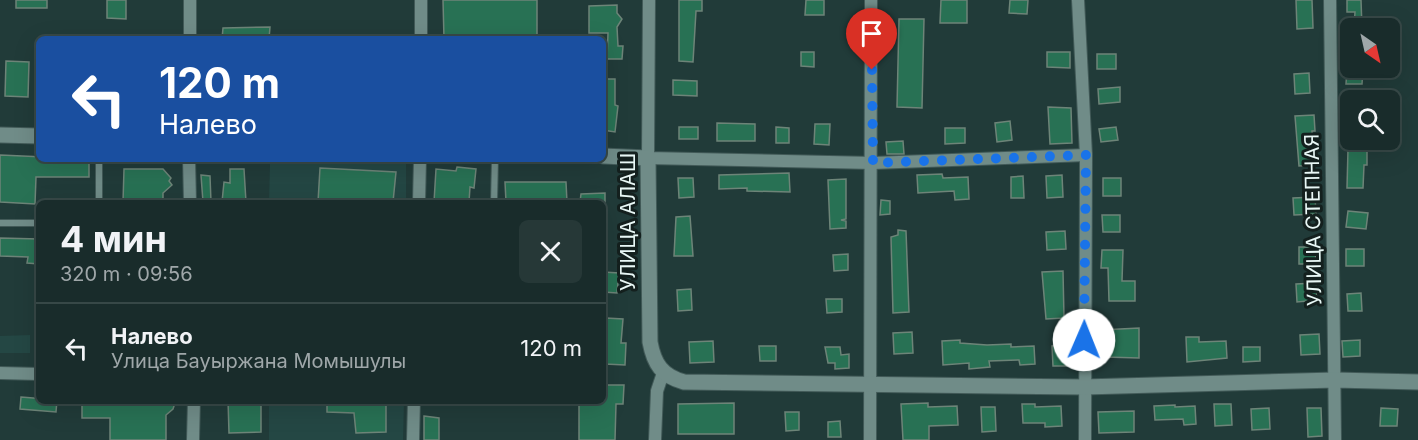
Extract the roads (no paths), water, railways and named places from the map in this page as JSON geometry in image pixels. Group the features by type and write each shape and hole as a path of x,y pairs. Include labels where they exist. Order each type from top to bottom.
{"street":[{"path":"190,0 190,36"},
{"path":"421,0 421,36"},
{"name":"УЛИЦА АЛАШ","path":"649,0 650,342 657,366 663,374"},
{"path":"870,440 873,163 871,0"},
{"path":"1078,0 1086,155 1085,440"},
{"name":"УЛИЦА СТЕПНАЯ","path":"1329,0 1335,440"},
{"path":"0,135 36,136"},
{"path":"606,156 873,163 1086,155"},
{"path":"189,162 190,200"},
{"path":"419,200 420,162"},
{"path":"0,373 36,374"},
{"path":"655,440 657,391 663,374 684,382 700,384 1084,387 1335,380 1418,382"},
{"path":"194,404 194,440"},
{"path":"413,440 414,404"}],"lane":[{"path":"99,162 99,200"},
{"path":"494,200 495,162"},
{"path":"0,223 36,223"}]}
